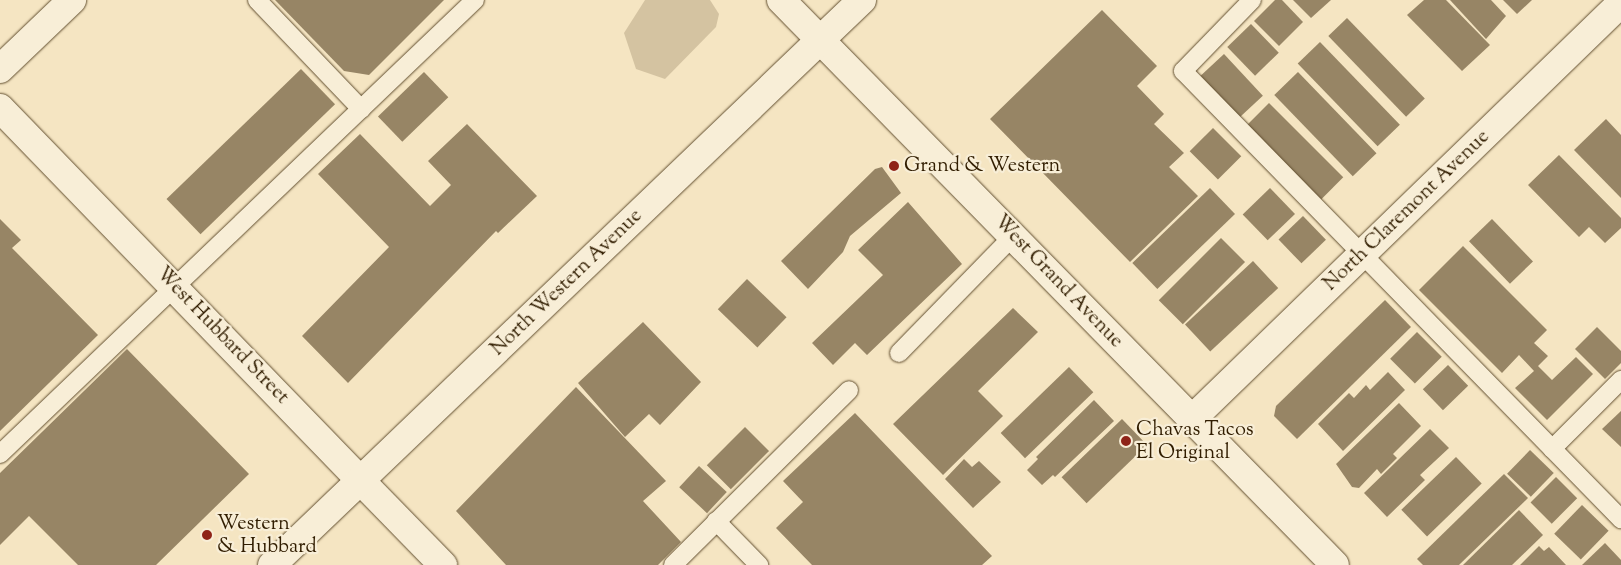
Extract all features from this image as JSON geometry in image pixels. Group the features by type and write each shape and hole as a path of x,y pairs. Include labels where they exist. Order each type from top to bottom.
{"main road":[{"path":"0,69 72,0"},
{"name":"West Grand Avenue","path":"781,0 1336,565"},
{"name":"North Western Avenue","path":"272,565 862,0"},
{"name":"North Claremont Avenue","path":"1192,419 1621,3"},
{"name":"West Hubbard Street","path":"0,108 443,565"}],"lane":[{"path":"257,0 361,109"},
{"path":"0,454 475,0"},
{"path":"1252,0 1183,71 1621,519"},
{"path":"899,353 1013,236"},
{"path":"1552,449 1621,380"},
{"path":"673,565 849,390"},
{"path":"716,521 759,565"}],"shaded area":[{"path":"645,0 710,0 719,14 716,27 665,79 636,69 624,33"}],"building":[{"path":"275,0 444,0 369,75 344,71"},
{"path":"1275,0 1282,0 1303,22 1279,46 1254,21"},
{"path":"1293,0 1331,0 1311,18"},
{"path":"1424,0 1446,0 1490,45 1462,71 1407,15"},
{"path":"1450,0 1491,0 1506,16 1486,39"},
{"path":"1503,0 1532,0 1517,14"},
{"path":"1102,10 1157,66 1137,86 1164,114 1154,124 1184,153 1169,167 1198,196 1130,262 990,119"},
{"path":"1347,18 1425,99 1406,117 1328,36"},
{"path":"1251,24 1279,53 1255,76 1227,47"},
{"path":"1320,42 1400,125 1378,146 1298,64"},
{"path":"1224,54 1263,96 1239,118 1201,76"},
{"path":"301,69 335,104 201,234 166,199"},
{"path":"424,72 448,97 402,142 378,116"},
{"path":"1298,72 1376,153 1353,176 1274,95"},
{"path":"1269,103 1343,177 1321,199 1247,125"},
{"path":"1606,119 1621,135 1621,198 1574,150"},
{"path":"467,124 537,196 498,233 496,231 348,383 302,336 389,247 318,174 360,134 430,206 451,185 428,161"},
{"path":"1213,128 1241,156 1218,180 1190,151"},
{"path":"1559,155 1621,218 1621,228 1605,243 1589,227 1579,237 1528,185"},
{"path":"882,167 901,193 850,236 843,252 808,289 781,261 875,169"},
{"path":"1210,188 1235,214 1157,289 1132,263"},
{"path":"1270,188 1295,214 1268,240 1243,214"},
{"path":"908,202 962,264 867,355 855,343 833,365 812,343 883,275 858,250"},
{"path":"1303,216 1326,240 1301,263 1279,240"},
{"path":"0,219 21,240 12,248 98,335 0,431"},
{"path":"1492,219 1533,261 1510,284 1469,241"},
{"path":"1221,238 1245,262 1183,324 1159,300"},
{"path":"1463,246 1547,330 1534,343 1548,356 1538,366 1552,380 1576,357 1593,374 1547,420 1515,388 1534,371 1519,355 1502,373 1419,290"},
{"path":"1253,261 1278,288 1210,351 1185,324"},
{"path":"747,279 787,317 757,347 718,309"},
{"path":"1385,300 1411,327 1297,439 1274,416 1276,406"},
{"path":"1013,308 1038,332 978,391 1003,416 943,475 893,424"},
{"path":"643,322 701,382 660,425 649,414 625,437 578,383"},
{"path":"1597,327 1621,351 1621,363 1605,379 1575,349"},
{"path":"1417,332 1442,357 1415,384 1390,359"},
{"path":"127,349 249,474 156,565 78,565 29,516 0,545 0,473"},
{"path":"1448,365 1468,386 1443,410 1423,389"},
{"path":"1069,367 1093,392 1025,458 1001,433"},
{"path":"1388,372 1405,390 1343,451 1318,424 1349,393 1354,398 1366,385 1370,390"},
{"path":"576,387 666,481 643,501 681,542 658,565 506,565 456,511"},
{"path":"1094,400 1114,421 1055,477 1053,475 1042,485 1027,470 1038,459 1036,457"},
{"path":"1399,403 1421,426 1393,454 1397,458 1381,474 1377,469 1359,488 1352,487 1336,464"},
{"path":"1621,411 1621,447 1602,429"},
{"path":"855,413 992,556 982,565 812,565 776,528 803,502 783,481"},
{"path":"1122,419 1147,445 1087,503 1062,477"},
{"path":"745,427 769,451 731,489 707,465"},
{"path":"1430,429 1449,448 1420,475 1425,480 1387,517 1364,493"},
{"path":"1530,450 1554,473 1531,497 1507,474"},
{"path":"1456,457 1482,484 1427,536 1401,510"},
{"path":"964,459 972,467 979,461 1001,482 973,508 945,479"},
{"path":"699,466 727,492 707,513 679,487"},
{"path":"1504,474 1528,498 1459,565 1423,565 1417,559"},
{"path":"1556,477 1577,498 1552,524 1531,502"},
{"path":"1582,505 1609,531 1581,559 1554,534"},
{"path":"1519,510 1543,535 1512,565 1463,565"},
{"path":"1605,543 1621,560 1621,565 1582,565"},
{"path":"1539,546 1544,551 1549,547 1566,565 1520,565"}],"place":[{"name":"Grand & Western","path":"894,166"},
{"name":"Chavas Tacos El Original","path":"1126,441"},
{"name":"Western & Hubbard","path":"207,535"}]}
